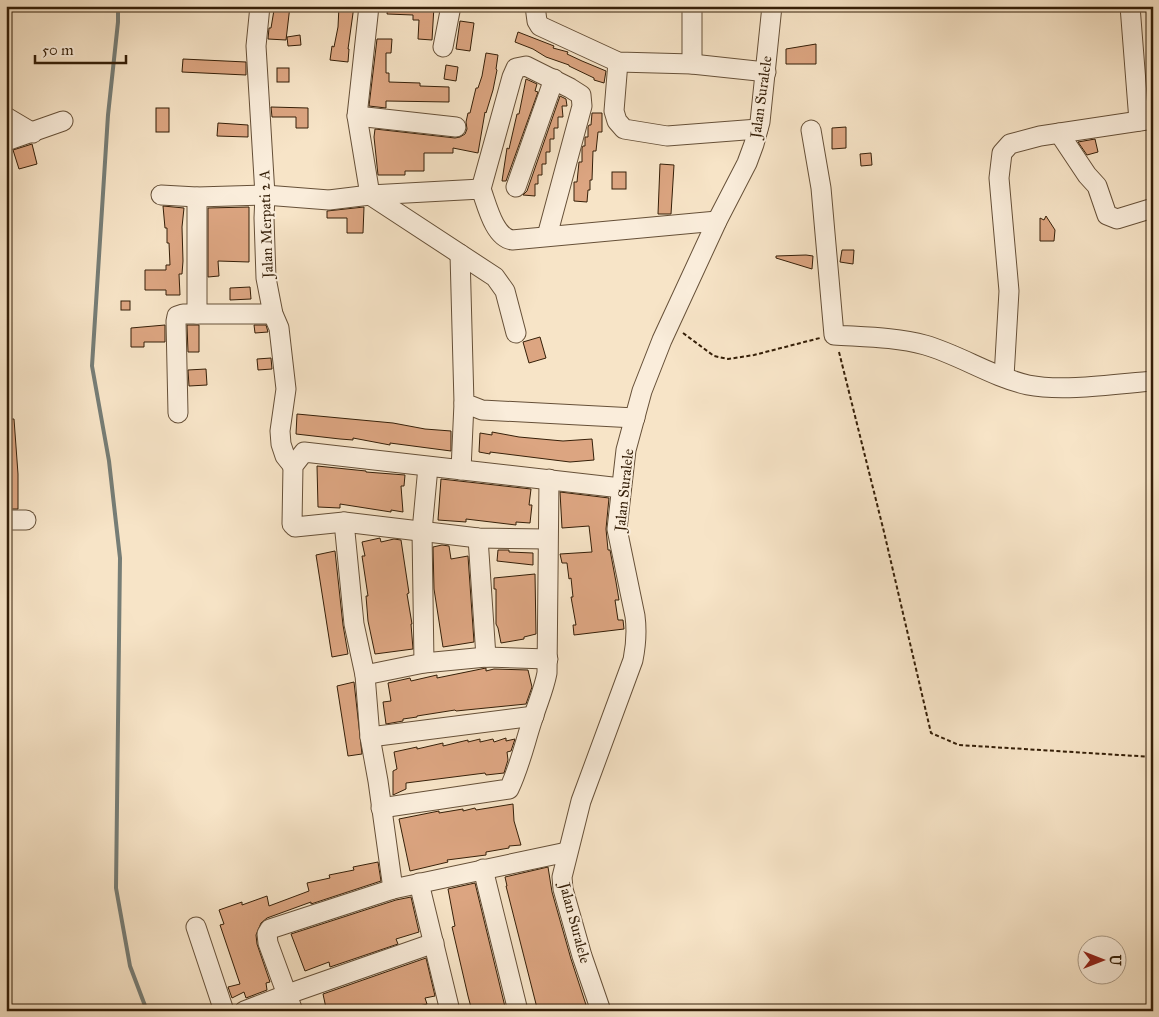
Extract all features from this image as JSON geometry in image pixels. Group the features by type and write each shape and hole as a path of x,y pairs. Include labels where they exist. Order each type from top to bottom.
{"street":[{"name":"Jalan Merpati 2 A","path":"260,6 256,46 265,195 266,278 273,314 279,328 286,389 280,431 281,444 285,456 292,466"},
{"path":"369,6 357,116 370,195 496,278 504,291 516,333"},
{"path":"443,47 451,6"},
{"path":"535,6 537,21 540,26 618,62 692,64 766,72"},
{"path":"692,6 692,64"},
{"name":"Jalan Suralele","path":"601,1011 562,889 562,877 581,801 633,660 635,648 635,616 617,529 626,450 642,391 662,340 717,220 747,163 758,129 766,72 772,6"},
{"path":"1004,377 1009,291 999,178 1002,153 1010,144 1040,136 1146,120 1130,6"},
{"path":"618,62 614,111 617,121 624,129 667,136 758,129"},
{"path":"547,236 582,100 581,95 526,66 516,68 512,77 481,189 498,232 506,239 520,240 717,220"},
{"path":"516,186 554,80"},
{"path":"357,116 456,127"},
{"path":"6,117 33,133"},
{"path":"6,142 63,122"},
{"path":"812,130 821,188 834,335 900,340 925,345 1027,385 1053,388 1153,381"},
{"path":"1059,133 1087,175 1097,186 1107,215 1117,220 1153,208"},
{"path":"161,195 197,198 265,195 329,200 370,195 481,189"},
{"path":"197,198 197,314"},
{"path":"460,254 464,403 461,470"},
{"path":"178,412 177,316 183,314 273,314"},
{"path":"464,403 482,410 635,418"},
{"path":"548,539 478,538 344,522 298,528 292,526 292,466 304,452 621,488"},
{"path":"424,663 422,530 428,467"},
{"path":"381,808 509,789 516,775 544,690 548,659 549,479"},
{"path":"6,520 26,520"},
{"path":"344,522 354,624 365,676 370,737 393,889"},
{"path":"478,538 486,658"},
{"path":"365,676 424,663 486,658 548,659"},
{"path":"370,737 534,716"},
{"path":"291,1002 268,943 268,931 393,889 567,852"},
{"path":"483,870 518,1011"},
{"path":"419,883 450,1011"},
{"path":"196,928 224,1011"},
{"path":"244,1011 291,1002 434,943"}],"path":[{"path":"670,323 714,356 728,359 754,355 790,344 834,335 884,532 930,733 959,745 1153,758"}],"building":[{"path":"279,6 290,6 286,40 268,39 274,10 278,10"},
{"path":"339,6 354,6 348,62 330,60 338,27"},
{"path":"388,6 434,6 432,40 418,39 419,20 413,20 413,15 387,14"},
{"path":"460,21 474,23 470,51 456,49"},
{"path":"518,32 554,46 553,48 568,52 567,54 606,71 604,83 594,80 594,78 569,65 546,57 533,49 515,42"},
{"path":"300,35 301,45 288,46 287,37"},
{"path":"377,39 392,39 391,53 386,53 386,73 389,73 389,82 420,83 420,86 449,87 449,102 386,101 386,108 369,106"},
{"path":"816,44 816,64 786,64 786,49"},
{"path":"486,53 498,55 497,70 493,90 485,112 478,153 453,148 453,153 424,153 424,171 405,171 405,175 378,175 374,137 375,129 455,138 465,134 468,113 470,113 476,88 478,88 482,76"},
{"path":"183,59 246,62 246,75 182,72"},
{"path":"446,65 458,67 456,81 444,79"},
{"path":"277,68 289,68 289,82 277,82"},
{"path":"526,79 537,84 535,91 538,92 506,181 502,181 507,148 509,149 517,114 519,114"},
{"path":"560,96 566,99 567,106 562,106 563,117 558,117 558,128 554,128 554,139 550,139 550,152 546,152 546,164 542,164 542,175 538,175 538,184 535,184 535,196 523,195 527,191"},
{"path":"271,107 308,108 308,128 296,128 296,117 272,117"},
{"path":"156,108 169,108 169,132 156,132"},
{"path":"592,113 602,113 602,132 598,132 596,151 593,151 592,180 590,180 587,202 574,201 574,182 577,182 579,162 582,162 582,148 585,146 585,137 588,137 588,127 591,125"},
{"path":"218,123 248,125 248,137 217,136"},
{"path":"846,127 846,148 832,149 832,128"},
{"path":"1095,139 1098,152 1087,155 1078,142"},
{"path":"32,144 37,164 19,169 13,150"},
{"path":"871,153 872,165 861,166 860,154"},
{"path":"660,164 674,165 671,214 658,214"},
{"path":"612,172 626,172 626,189 612,189"},
{"path":"163,206 184,208 182,227 183,261 182,274 179,274 180,295 166,295 166,290 145,290 145,270 166,270 166,265 170,265 169,243 167,243 167,228 165,228"},
{"path":"249,207 249,262 218,261 219,276 208,277 208,208"},
{"path":"364,207 363,233 347,233 347,218 327,218 327,211"},
{"path":"1046,216 1055,230 1054,241 1040,241 1040,218 1044,220"},
{"path":"842,250 854,250 853,264 840,262"},
{"path":"776,256 813,256 812,269 776,258"},
{"path":"250,287 251,299 230,300 230,288"},
{"path":"121,301 130,301 130,310 121,310"},
{"path":"165,325 165,342 144,342 144,347 131,347 131,328"},
{"path":"187,325 199,325 199,352 188,352"},
{"path":"254,325 266,325 268,332 255,333"},
{"path":"540,337 546,358 529,363 523,342"},
{"path":"271,358 272,369 258,370 257,359"},
{"path":"206,369 207,385 189,386 188,370"},
{"path":"297,414 393,423 425,429 451,431 451,451 390,443 390,445 353,438 353,440 296,434"},
{"path":"6,419 14,419 18,474 18,509 6,509"},
{"path":"492,432 519,437 563,441 592,439 594,460 570,462 479,452 480,433 492,435"},
{"path":"317,466 405,475 404,486 401,486 403,512 391,510 391,512 340,504 340,508 318,507"},
{"path":"441,479 531,489 529,505 532,505 530,523 516,522 516,525 466,519 466,522 438,520"},
{"path":"560,492 609,498 606,529 608,550 610,550 619,600 615,600 618,620 623,620 624,629 574,635 573,625 576,625 571,597 573,597 571,578 569,579 567,563 562,563 560,554 592,552 589,526 562,528"},
{"path":"380,538 381,542 394,539 401,540 409,593 407,594 412,624 413,649 375,654 368,621 366,596 368,596 362,556 365,556 362,542"},
{"path":"449,546 451,559 468,556 474,642 443,647 434,589 433,547"},
{"path":"498,550 533,553 533,565 497,561"},
{"path":"335,551 348,654 332,657 316,555"},
{"path":"535,574 536,634 524,637 524,639 501,643 496,624 496,589 494,589 494,578"},
{"path":"486,668 486,671 494,669 528,670 532,687 526,704 455,710 417,716 386,724 383,702 391,701 388,683 410,678 411,681 437,675 437,678"},
{"path":"354,682 362,754 348,756 337,686"},
{"path":"506,738 506,741 515,739 511,751 507,752 508,760 504,773 486,775 485,773 406,783 406,789 393,795 393,771 397,769 394,752 443,743 443,746 480,739 480,742 493,739 494,742"},
{"path":"513,804 514,821 521,845 486,852 486,855 447,860 448,862 410,871 399,819 439,811 439,813 475,808 476,810"},
{"path":"378,862 381,881 311,904 311,902 267,918 261,923 256,935 257,944 270,982 266,983 267,990 246,998 244,992 232,998 228,987 240,984 220,925 224,924 219,910 242,902 242,905 267,896 269,906 309,891 307,883 330,878 329,875 354,870 353,867"},
{"path":"548,867 552,892 588,1011 568,1011 568,1008 556,1011 538,1011 536,1004 505,877"},
{"path":"475,883 506,1011 472,1011 468,996 452,927 455,926 448,889"},
{"path":"411,897 419,932 396,939 398,944 330,967 329,962 305,971 291,934 396,900"},
{"path":"426,958 435,996 425,998 427,1004 402,1011 330,1011 330,1007 326,1008 323,994"}],"waterway":[{"path":"118,6 108,115 92,366 109,461 120,558 116,888 130,966 147,1011"}]}
